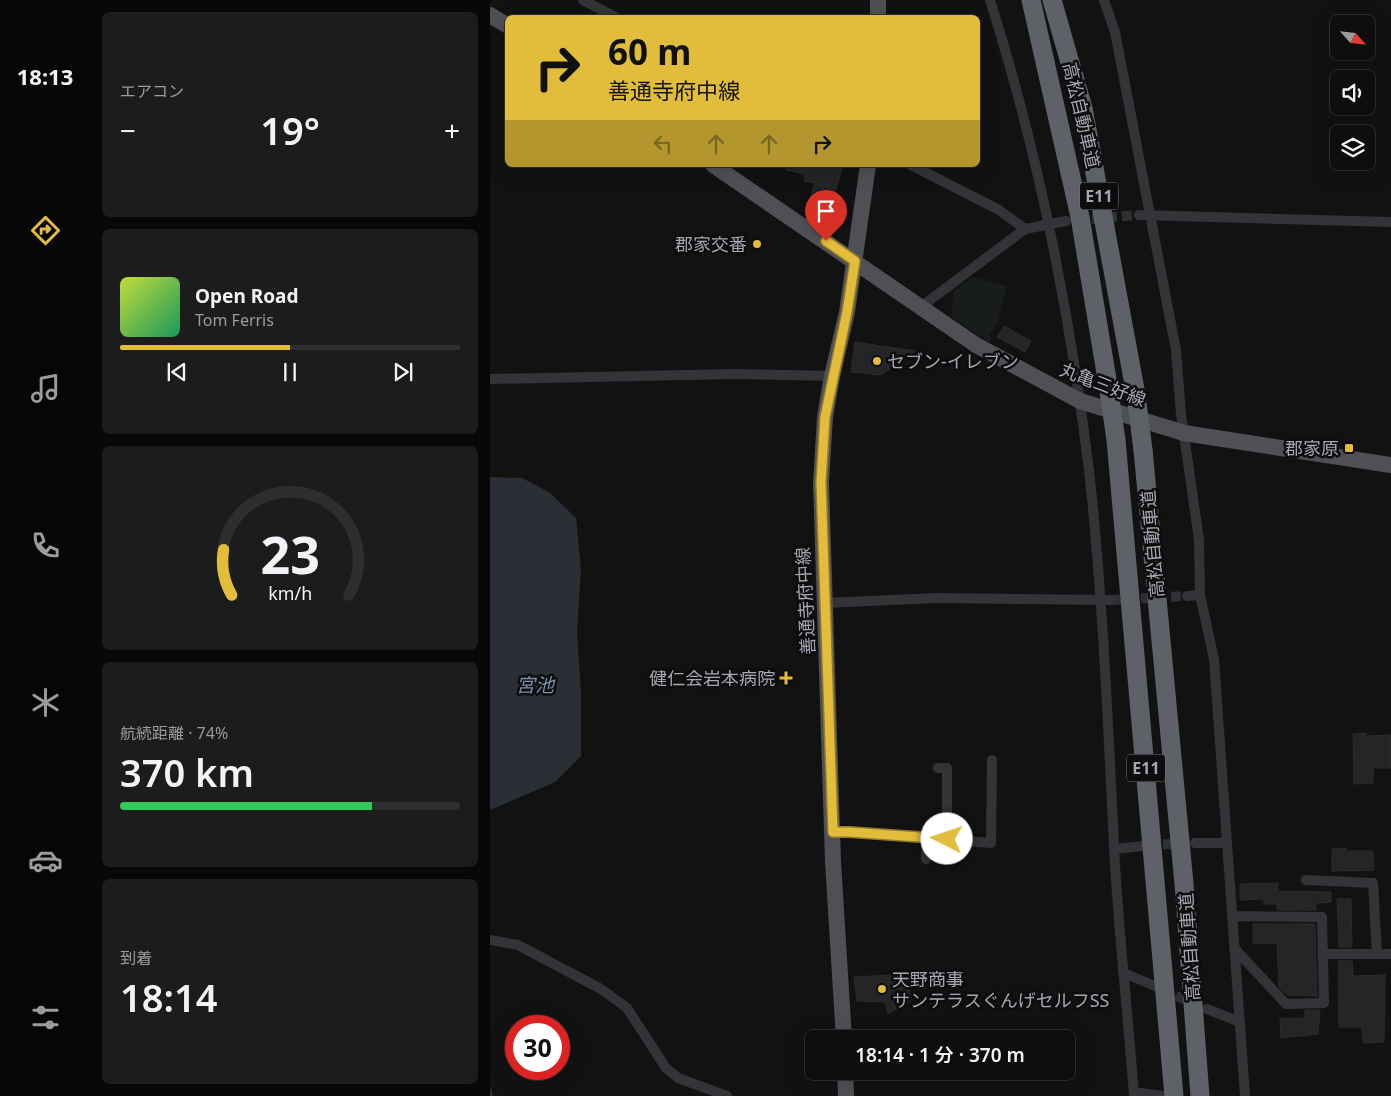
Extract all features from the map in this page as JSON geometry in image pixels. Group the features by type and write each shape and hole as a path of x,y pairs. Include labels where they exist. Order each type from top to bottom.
{"highway":[{"name":"高松自動車道","path":"1031,0 1080,217 1116,440 1174,1096"},
{"name":"高松自動車道","path":"1052,0 1083,108 1136,395 1143,450 1184,884 1200,1096"}],"main road":[{"path":"878,0 878,15"},
{"path":"490,15 505,24"},
{"name":"丸亀三好線","path":"716,167 922,306 976,345 1080,401 1184,433 1391,465"},
{"name":"善通寺府中線","path":"844,1030 833,832 821,482 825,417 832,376 847,312 868,167"},
{"path":"845,1080 846,1096"}],"street":[{"path":"583,0 611,15"},
{"path":"990,0 1012,70 1048,223 1080,401 1090,480 1100,601 1110,738 1114,849 1134,1094 1163,1096"},
{"path":"1104,0 1115,32 1176,350 1184,433 1199,540 1200,595 1214,659 1245,1096"},
{"path":"914,167 999,210 1025,229"},
{"path":"1139,215 1391,222"},
{"path":"922,306 1025,229 1066,221"},
{"path":"490,380 734,374 832,376"},
{"path":"1187,596 1200,595"},
{"path":"825,603 936,598 1111,600"},
{"path":"833,832 991,842 992,760"},
{"path":"938,768 947,768 947,839"},
{"path":"926,859 927,838"},
{"path":"1195,843 1227,843"},
{"path":"1114,849 1144,846"},
{"path":"1306,880 1373,882 1378,954"},
{"path":"1232,916 1322,917 1324,1003 1286,1004 1235,950"},
{"path":"490,940 518,945 601,988 627,1008 666,1068 678,1078 727,1096"},
{"path":"1322,954 1391,954"},
{"path":"1124,973 1155,986"},
{"path":"1207,1009 1240,1022"}],"shaded area":[{"path":"973,277 1007,286 998,322 989,336 992,338 989,342 952,317 953,292"}],"water":[{"name":"宮池","path":"490,477 522,478 549,492 576,518 581,569 577,632 581,693 581,756 555,782 490,810"}],"building":[{"path":"786,167 842,167 832,202 810,198 815,183 804,181 805,174 786,170"},
{"path":"1004,326 1031,341 1025,352 997,337"},
{"name":"セブン-イレブン","path":"855,342 916,351 881,375 851,372"},
{"path":"1366,733 1366,736 1391,735 1391,768 1373,768 1373,783 1354,784 1353,734"},
{"path":"1346,848 1346,851 1373,851 1374,870 1332,871 1332,849"},
{"path":"1278,883 1278,891 1331,892 1331,902 1316,903 1316,910 1277,910 1277,904 1264,904 1264,899 1240,900 1240,884"},
{"path":"1337,899 1351,899 1352,947 1339,947"},
{"path":"1253,924 1315,924 1317,996 1287,995 1279,987 1277,943 1253,944"},
{"path":"1338,961 1352,961 1353,976 1385,975 1384,1042 1363,1043 1362,1027 1339,1027"},
{"path":"909,974 910,1001 888,1014 885,1002 857,1001 854,977"},
{"path":"1305,1010 1320,1010 1318,1034 1281,1038 1280,1019 1305,1018"}],"waterway":[{"path":"490,1091 491,1096"}],"tunnel":[{"path":"1077,220 1139,215"},
{"path":"1111,600 1187,596"},
{"path":"1148,845 1195,843"},
{"path":"1162,990 1195,1004"}],"place":[{"name":"郡家交番","path":"757,244"},
{"name":"セブン-イレブン","path":"877,361"},
{"name":"郡家原","path":"1349,448"},
{"name":"健仁会岩本病院","path":"786,678"},
{"name":"天野商事 サンテラスぐんげセルフSS","path":"882,989"}],"route":[{"path":"826,241 855,261 847,312 832,376 825,417 821,482 833,832 947,839"}]}
